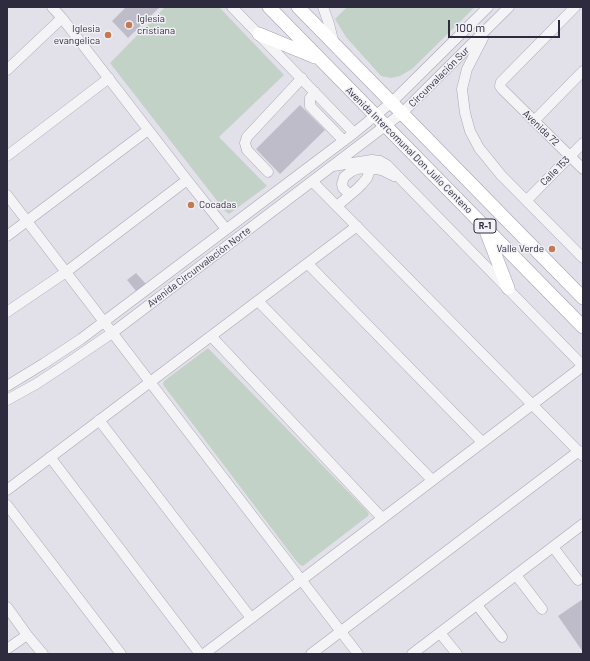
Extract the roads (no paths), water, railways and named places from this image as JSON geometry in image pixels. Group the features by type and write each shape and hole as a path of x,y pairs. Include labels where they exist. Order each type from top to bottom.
{"main road":[{"name":"Avenida Intercomunal Don Julio Centeno","path":"269,7 583,327"},
{"name":"Avenida Intercomunal Don Julio Centeno","path":"298,7 583,298"},
{"path":"259,34 319,59"},
{"path":"484,225 508,288"}],"street":[{"path":"52,7 109,78 226,230"},
{"path":"232,7 354,133"},
{"path":"323,7 334,44"},
{"name":"Circunvalación Sur","path":"375,116 392,102 488,7"},
{"name":"Circunvalación Sur","path":"385,126 402,113 509,7"},
{"name":"Avenida 72","path":"575,7 501,82 500,86 583,169"},
{"path":"7,70 62,18"},
{"path":"487,29 467,69 462,89 465,113 470,131 479,148 501,175 583,258"},
{"path":"534,121 583,71"},
{"path":"7,156 109,78"},
{"path":"268,172 247,150 245,143 248,137 302,78"},
{"path":"315,92 310,98 310,106 344,141"},
{"name":"Avenida Circunvalación Norte","path":"7,386 81,339 375,116"},
{"name":"Avenida Circunvalación Norte","path":"7,400 36,384 112,333 385,126"},
{"path":"7,236 148,130"},
{"name":"Calle 153","path":"526,200 583,142"},
{"path":"204,654 583,366 387,165 380,161 372,160 334,165"},
{"path":"334,165 344,177"},
{"path":"350,195 342,184 344,177 352,171 358,169 371,168 384,171 401,179"},
{"path":"337,206 362,184 367,178 371,168"},
{"path":"7,312 66,272 187,180"},
{"path":"311,654 581,453 312,181"},
{"path":"7,195 358,654"},
{"path":"7,490 357,226"},
{"path":"308,264 482,442"},
{"path":"258,301 432,480"},
{"path":"211,336 382,518"},
{"path":"99,420 251,618"},
{"path":"50,457 200,654"},
{"path":"7,504 121,654"},
{"path":"412,654 583,524"},
{"path":"553,547 578,580"},
{"path":"516,575 542,609"},
{"path":"477,605 502,637"},
{"path":"7,607 43,654"},
{"path":"440,632 457,654"},
{"path":"7,649 27,635"}],"place":[{"name":"Iglesia cristiana","path":"129,25"},
{"name":"Iglesia evangelica","path":"108,35"},
{"name":"Cocadas","path":"191,205"},
{"name":"Valle Verde","path":"552,249"}]}
